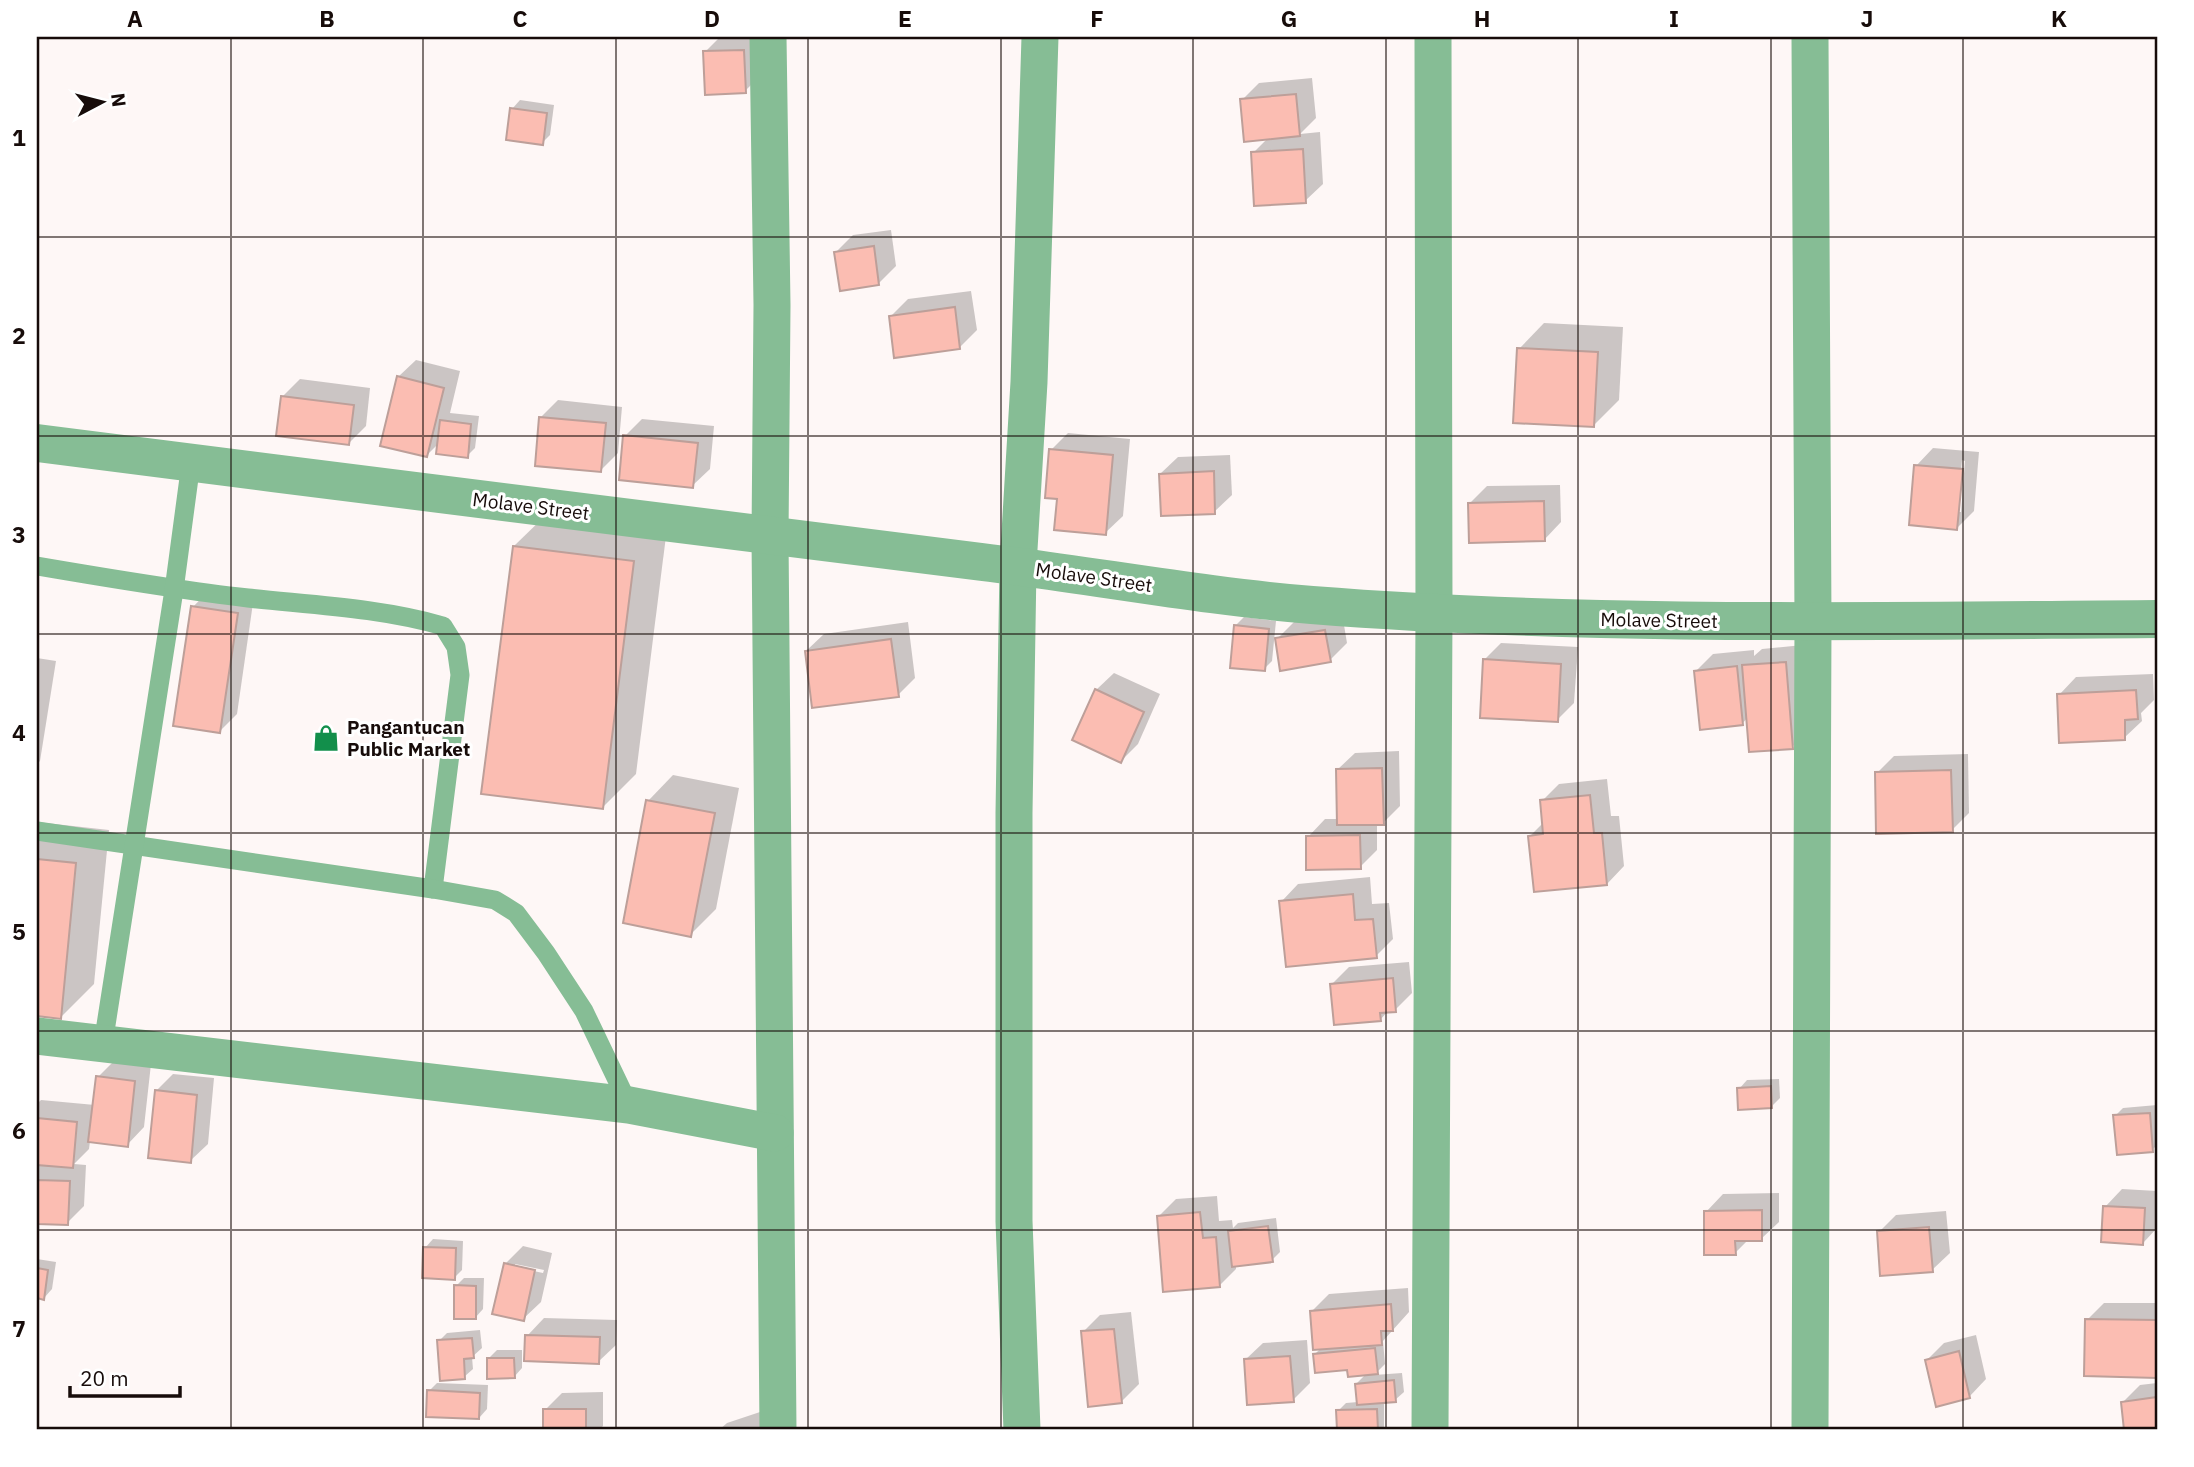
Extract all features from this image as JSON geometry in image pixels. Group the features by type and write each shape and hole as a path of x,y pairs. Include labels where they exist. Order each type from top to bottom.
{"street":[{"path":"768,37 772,305 770,537 775,1133 783,1422"},
{"path":"1022,1430 1014,1222 1014,813 1018,566 1030,382 1040,37"},
{"path":"1430,1430 1434,613 1433,37"},
{"path":"1810,1430 1813,622 1811,37"},
{"name":"Molave Street","path":"37,443 1305,604 1434,613 1625,620 1813,622 2157,619"},
{"path":"37,1036 629,1105 775,1133"}],"lane":[{"path":"103,1044 174,590 191,463"},
{"path":"37,566 174,590 354,610 443,626 456,648 460,675 433,889"},
{"path":"37,831 495,900 516,913 584,1011 629,1105"}],"building":[{"path":"744,50 746,93 705,95 703,51"},
{"path":"1296,94 1300,136 1244,142 1240,99"},
{"path":"510,108 547,113 543,145 506,140"},
{"path":"1303,149 1306,203 1254,206 1251,152"},
{"path":"874,246 879,285 840,291 834,252"},
{"path":"955,307 960,349 894,358 889,316"},
{"path":"1517,348 1598,352 1594,427 1513,423"},
{"path":"397,376 444,388 427,457 380,446"},
{"path":"281,396 354,405 349,445 276,436"},
{"path":"539,417 606,423 601,472 535,466"},
{"path":"440,420 471,424 468,458 436,454"},
{"path":"623,435 698,443 693,488 619,480"},
{"path":"1049,449 1113,455 1106,535 1054,530 1057,499 1045,498"},
{"path":"1914,465 1963,469 1957,530 1909,525"},
{"path":"1214,471 1215,514 1161,516 1159,474"},
{"path":"1544,501 1545,541 1469,543 1468,503"},
{"path":"513,546 634,561 603,809 481,794"},
{"path":"191,606 238,613 220,733 173,726"},
{"path":"1234,625 1269,629 1265,671 1230,668"},
{"path":"1325,630 1331,662 1280,671 1275,638"},
{"path":"891,639 899,697 812,708 805,651"},
{"path":"1483,659 1561,664 1558,722 1480,718"},
{"path":"1786,662 1793,749 1749,752 1742,665"},
{"path":"1737,666 1743,725 1700,730 1694,671"},
{"path":"1095,689 1144,712 1121,763 1072,740"},
{"path":"2136,690 2138,719 2125,720 2125,740 2059,743 2057,694"},
{"path":"1382,768 1384,825 1337,825 1336,769"},
{"path":"1951,770 1953,832 1876,834 1875,772"},
{"path":"1590,795 1594,833 1602,833 1607,885 1534,892 1528,836 1543,834 1540,800"},
{"path":"646,800 715,813 691,937 623,923"},
{"path":"1360,835 1361,869 1306,870 1306,836"},
{"path":"37,859 76,863 61,1019 37,1016"},
{"path":"1353,894 1355,920 1373,919 1377,958 1286,967 1279,901"},
{"path":"1393,978 1396,1012 1380,1013 1381,1021 1334,1025 1330,984"},
{"path":"96,1076 135,1081 128,1147 88,1142"},
{"path":"1771,1086 1772,1108 1738,1110 1737,1088"},
{"path":"155,1090 197,1095 191,1163 148,1158"},
{"path":"2150,1113 2153,1152 2117,1155 2113,1115"},
{"path":"37,1118 77,1122 73,1168 37,1165"},
{"path":"37,1180 70,1181 68,1225 37,1224"},
{"path":"2103,1206 2145,1208 2143,1245 2101,1242"},
{"path":"1762,1210 1762,1241 1735,1241 1736,1255 1704,1255 1704,1211"},
{"path":"1200,1212 1203,1238 1216,1237 1220,1287 1163,1292 1157,1216"},
{"path":"1268,1226 1273,1262 1232,1267 1228,1231"},
{"path":"1929,1227 1933,1272 1880,1276 1877,1231"},
{"path":"423,1247 456,1248 455,1280 422,1278"},
{"path":"504,1263 535,1270 524,1321 492,1314"},
{"path":"37,1268 48,1270 44,1300 37,1298"},
{"path":"454,1285 476,1286 476,1319 454,1319"},
{"path":"1391,1304 1393,1331 1381,1331 1382,1345 1313,1350 1310,1311"},
{"path":"2085,1319 2157,1320 2157,1378 2084,1376"},
{"path":"1114,1329 1122,1403 1088,1407 1081,1331"},
{"path":"525,1335 600,1337 599,1364 524,1361"},
{"path":"472,1338 474,1358 464,1359 465,1379 440,1381 437,1340"},
{"path":"1375,1348 1378,1374 1348,1377 1347,1370 1315,1373 1313,1354"},
{"path":"1959,1351 1970,1398 1936,1407 1925,1360"},
{"path":"1290,1356 1294,1402 1247,1405 1244,1359"},
{"path":"487,1358 514,1358 515,1378 487,1379"},
{"path":"1394,1380 1396,1402 1357,1405 1355,1384"},
{"path":"427,1390 480,1393 479,1419 426,1417"},
{"path":"2157,1397 2157,1430 2124,1430 2121,1402"},
{"path":"543,1409 586,1409 586,1430 543,1430"},
{"path":"1377,1409 1378,1430 1337,1430 1336,1410"}],"place":[{"name":"Pangantucan Public Market","path":"326,738"}]}
